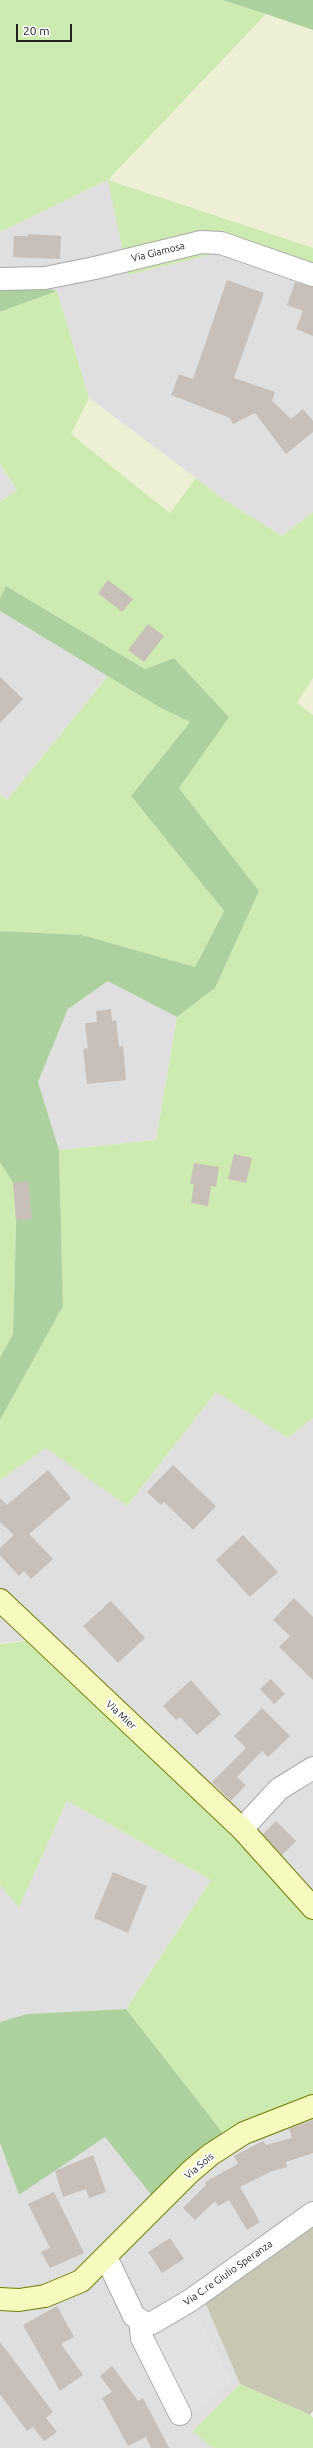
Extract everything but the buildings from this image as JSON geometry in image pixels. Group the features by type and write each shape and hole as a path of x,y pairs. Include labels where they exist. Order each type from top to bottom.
{"street":[{"name":"Via Giamosa","path":"0,279 52,277 201,242 221,243 313,275"},
{"name":"Via Mier","path":"0,1600 242,1829 313,1908"},
{"path":"242,1829 279,1789 313,1768"},
{"name":"Via Sois","path":"0,2299 31,2299 64,2290 80,2281 106,2257 174,2188 210,2155 244,2134 313,2106"},
{"name":"Via C.re Giulio Speranza","path":"140,2320 152,2323 162,2319 313,2212"},
{"path":"106,2257 131,2310 140,2320 142,2338 180,2414"}],"shaded area":[{"path":"266,14 313,30 313,248 108,180"},
{"path":"108,180 217,253 313,286 313,512 282,536 220,497 89,398 57,291 0,279 0,232"},
{"path":"89,398 196,478 170,513 71,434"},
{"path":"0,464 17,490 0,502"},
{"path":"0,611 108,676 7,800 0,794"},
{"path":"313,678 313,715 297,703"},
{"path":"108,981 177,1017 156,1140 59,1150 38,1082 68,1009"},
{"path":"216,1392 288,1438 313,1418 313,1903 47,1638 0,1643 0,1480 46,1447 127,1506"},
{"path":"67,1801 211,1880 126,2009 27,2014 0,2022 0,1885 19,1906"},
{"path":"313,2111 313,2220 204,2300 240,2384 194,2431 212,2448 0,2448 0,2143 19,2195 105,2136 247,2136"},
{"path":"313,2220 313,2411 310,2415 240,2384 204,2300"},
{"path":"196,2313 232,2381 187,2420 144,2343"}],"green space":[{"path":"0,0 222,0 266,14 108,180 0,232"},
{"path":"222,0 313,0 313,30 266,14"},
{"path":"108,180 313,248 313,286 217,253 128,275"},
{"path":"0,279 57,291 0,312"},
{"path":"57,291 89,398 71,434 170,513 196,478 220,497 282,536 313,512 313,678 297,703 313,715 313,1418 288,1438 216,1392 127,1506 46,1448 0,1480 0,1420 63,1306 59,1150 156,1140 177,1017 215,988 259,891 179,788 228,716 174,658 145,669 6,586 0,598 0,502 17,490 0,464 0,312"},
{"path":"6,586 145,669 174,658 229,717 179,788 259,891 215,988 177,1017 108,981 68,1009 38,1082 59,1150 63,1306 0,1420 0,1358 13,1334 17,1189 0,1162 0,931 82,935 195,967 224,911 131,796 190,722 159,707 0,611 0,598"},
{"path":"108,676 159,707 190,722 131,796 224,911 195,967 82,935 0,931 0,794 7,800"},
{"path":"0,1162 17,1189 13,1334 0,1358"},
{"path":"47,1638 313,1903 313,2111 233,2146 126,2009 211,1880 67,1801 19,1907 0,1885 0,1644"},
{"path":"126,2009 233,2146 161,2207 105,2137 19,2195 0,2143 0,2022 27,2014"},
{"path":"240,2384 310,2415 313,2418 313,2448 212,2448 193,2431"}]}
